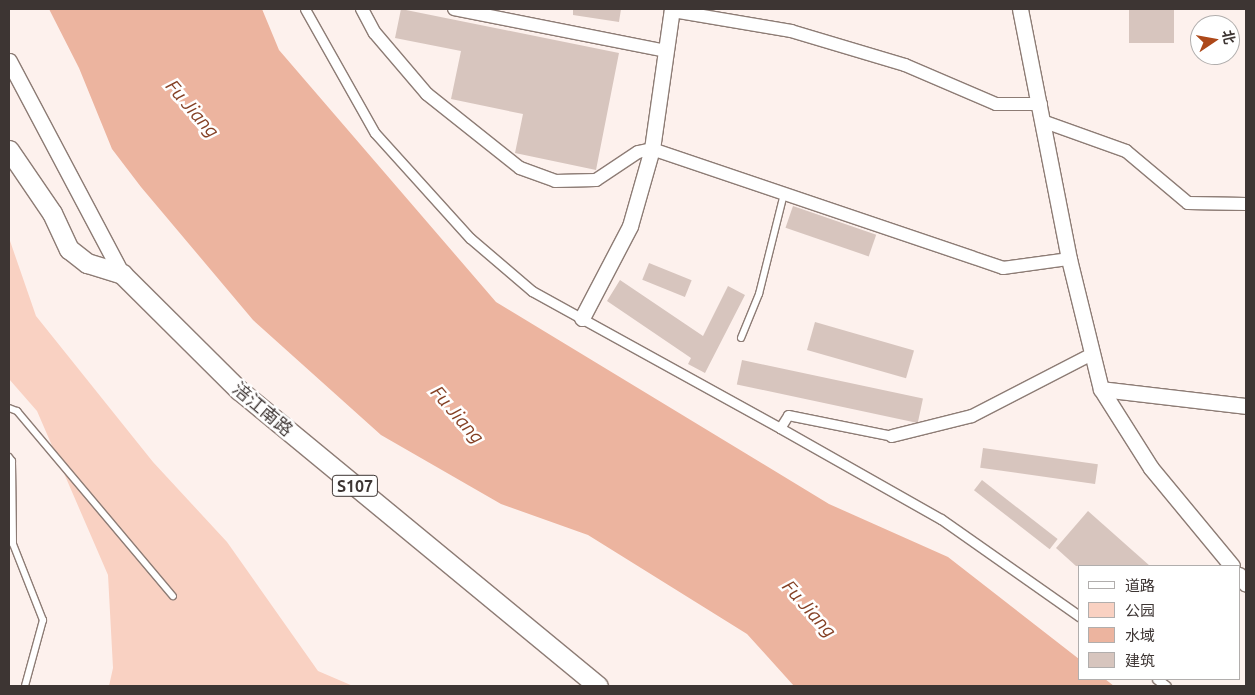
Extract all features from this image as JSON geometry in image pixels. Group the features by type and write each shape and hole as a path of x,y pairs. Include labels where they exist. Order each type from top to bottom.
{"main road":[{"name":"S107","path":"9,150 52,213 69,249 87,263 122,274"},
{"name":"涪江南路","path":"122,274 239,390 598,686"}],"street":[{"path":"305,9 381,140 470,238 532,291 941,519 1078,615"},
{"path":"362,9 375,33 427,94 520,168 555,181 575,184 596,180 638,152 652,149 1003,268 1069,259"},
{"path":"454,9 667,51"},
{"path":"1020,9 1045,122 1069,259 1090,355 1101,389 1151,468 1231,565"},
{"path":"582,318 630,226 652,149 673,10 791,31 905,65 996,104 1041,104"},
{"name":"涪江南路","path":"9,62 122,274"},
{"path":"1045,122 1126,151 1188,203 1246,204"},
{"path":"780,428 788,415 892,436 972,416 1090,355"},
{"path":"1101,389 1246,406"}],"lane":[{"path":"741,338 759,294 784,194"},
{"path":"9,408 16,411 172,596"},
{"path":"9,457 12,461 13,544 43,620 25,686"}],"green space":[{"path":"9,238 36,316 153,462 227,542 318,671 353,686 109,686 113,668 108,575 37,411 9,379"}],"water":[{"name":"Fu Jiang","path":"49,9 262,9 279,50 496,302 829,504 948,557 1078,658 1078,680 1106,680 1114,686 794,686 747,634 588,535 501,504 381,435 253,320 141,187 112,149 79,68"}],"building":[{"path":"401,9 619,53 596,170 515,153 523,114 451,99 461,51 395,38"},
{"path":"573,9 621,9 619,22 573,15"},
{"path":"1129,9 1174,9 1174,43 1129,43"},
{"path":"793,206 876,235 869,256 786,228"},
{"path":"649,263 692,280 685,297 642,280"},
{"path":"620,280 703,336 728,286 745,295 705,373 688,364 691,358 607,301"},
{"path":"815,322 914,350 906,378 807,350"},
{"path":"742,360 923,398 918,423 737,384"},
{"path":"983,448 1098,464 1095,484 980,468"},
{"path":"982,480 1058,539 1050,549 974,490"},
{"path":"1088,511 1149,565 1076,566 1056,548"}]}
